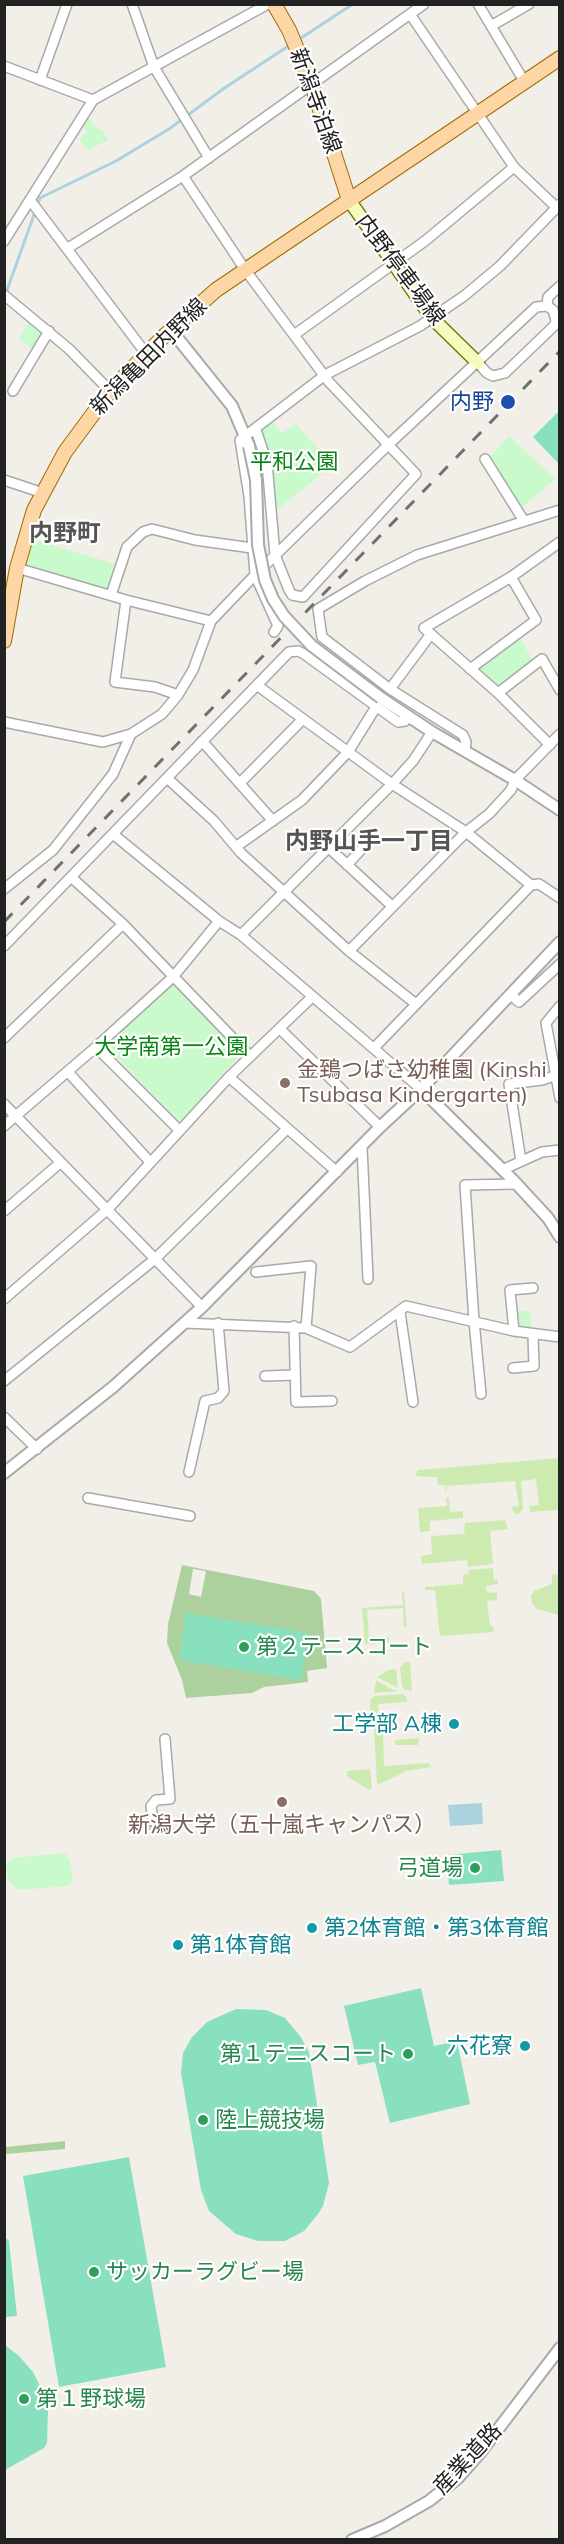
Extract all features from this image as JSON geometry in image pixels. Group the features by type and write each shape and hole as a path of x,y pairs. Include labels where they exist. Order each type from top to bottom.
{"main road":[{"name":"新潟寺泊線","path":"274,4 290,30 312,85 349,200"},
{"name":"新潟亀田内野線","path":"4,641 17,568 34,510 65,452 110,391 171,330 216,290 560,58"},
{"name":"内野停車場線","path":"349,200 432,318 478,363"}],"street":[{"path":"40,80 67,4"},
{"path":"132,4 154,67 209,158"},
{"path":"4,241 93,100 268,4"},
{"path":"68,249 183,176 424,4"},
{"path":"478,4 524,81"},
{"path":"491,26 529,4"},
{"path":"248,442 256,429 324,375 432,318 500,266 558,206 514,167 410,14"},
{"path":"4,66 93,100"},
{"path":"294,335 395,264 514,167"},
{"path":"183,176 246,271 324,375 413,470 415,477 303,597 292,595 281,574 275,555 267,463 256,429"},
{"path":"30,200 147,355"},
{"path":"478,363 493,376 505,373 555,325 555,315 547,306 548,297 560,286"},
{"path":"4,295 49,331 110,391"},
{"path":"4,722 103,742 131,734 162,714 178,696 193,670 211,621 388,445 536,307 547,306"},
{"path":"171,330 232,406 248,442 256,480 258,545 273,599 284,616 312,646 379,703"},
{"path":"13,391 49,331"},
{"path":"248,442 240,440 249,496 255,575 278,626 274,632"},
{"path":"485,459 524,521"},
{"path":"4,480 43,493"},
{"path":"465,751 466,741 463,735 390,689 322,637 318,609 417,555 560,510"},
{"path":"111,595 127,547 143,532 152,530 195,540 252,548"},
{"path":"550,745 498,693 424,628 511,577 560,542"},
{"path":"17,568 126,600 211,621"},
{"path":"470,669 536,620 511,577"},
{"path":"126,600 115,682 155,687 178,696"},
{"path":"390,689 431,634"},
{"path":"4,946 289,652 298,651 379,703 515,780 560,810"},
{"path":"498,693 542,659 560,690"},
{"path":"258,686 392,784 466,832 531,885"},
{"path":"237,846 302,800 348,752 379,703"},
{"path":"240,783 303,719"},
{"path":"241,935 392,784 413,761 432,732"},
{"path":"4,889 53,850 113,774 131,734"},
{"path":"349,951 466,832 489,814 511,790 515,780 560,735"},
{"path":"202,741 273,821"},
{"path":"166,778 214,821 241,853 349,951 416,1004"},
{"path":"113,834 219,921 241,935 422,1089 548,1218 560,1238"},
{"path":"347,865 369,841"},
{"path":"328,847 392,906"},
{"path":"72,877 123,924 250,1056"},
{"path":"374,1048 531,885 539,884 560,898"},
{"path":"4,1126 68,1072 173,977 219,921"},
{"path":"4,1038 123,924"},
{"path":"4,1473 113,1387 202,1307 380,1127 422,1089 560,942"},
{"path":"511,995 519,1002 560,964"},
{"path":"4,1299 108,1209 229,1077 312,997"},
{"path":"560,1006 546,1023 560,1098"},
{"path":"280,1029 380,1127"},
{"path":"96,1047 179,1130"},
{"path":"68,1072 150,1162"},
{"path":"521,1161 509,1084 542,1080 557,1074"},
{"path":"229,1077 337,1172"},
{"path":"4,1104 202,1307"},
{"path":"4,1381 155,1259 287,1129"},
{"path":"362,1147 368,1279"},
{"path":"502,1170 542,1152 560,1150"},
{"path":"4,1210 60,1163"},
{"path":"481,1394 465,1185 516,1184"},
{"path":"256,1272 311,1266 306,1328"},
{"path":"514,1331 510,1290 533,1288"},
{"path":"185,1323 294,1326 306,1328 350,1347 406,1306 533,1335 560,1337"},
{"path":"400,1312 413,1402"},
{"path":"189,1472 204,1401 218,1398 224,1391 218,1323"},
{"path":"294,1326 296,1402 332,1401"},
{"path":"513,1368 534,1366 533,1335"},
{"path":"265,1376 295,1375"},
{"path":"4,1417 37,1449"},
{"path":"88,1498 190,1515"},
{"path":"153,1821 151,1806 156,1800 170,1799 165,1739"},
{"name":"産業道路","path":"352,2540 385,2526 429,2500 458,2478 480,2453 560,2348"}],"green space":[{"path":"85,112 108,140 88,150 79,139 87,131 79,123"},
{"path":"30,321 43,332 34,349 19,339"},
{"path":"559,411 559,464 533,437"},
{"name":"平和公園","path":"272,421 282,433 296,424 333,465 277,510 259,430"},
{"path":"509,436 555,479 520,509 488,459"},
{"path":"28,538 119,565 110,594 19,567"},
{"path":"519,636 533,661 497,689 475,669"},
{"name":"大学南第一公園","path":"171,984 239,1052 239,1056 182,1120 178,1120 105,1045"},
{"path":"514,1311 530,1311 532,1333 516,1330"},
{"path":"559,1458 559,1510 530,1512 530,1506 539,1505 536,1479 521,1481 523,1509 520,1513 515,1514 511,1507 519,1506 515,1481 447,1486 446,1495 445,1485 438,1485 437,1477 415,1476 418,1470"},
{"path":"449,1497 450,1512 463,1511 463,1518 430,1521 430,1531 420,1532 418,1508 447,1506 446,1498"},
{"path":"505,1520 508,1529 490,1531 493,1564 468,1567 467,1560 422,1564 421,1556 432,1554 431,1536 464,1534 465,1523"},
{"path":"182,1565 314,1591 321,1599 327,1668 307,1671 308,1682 264,1687 252,1693 186,1698 182,1680 167,1643 168,1624","holes":["193,1569 206,1571 201,1597 189,1594"]},
{"path":"493,1568 494,1580 498,1580 498,1584 486,1586 487,1592 497,1593 497,1600 487,1601 490,1626 493,1626 494,1632 440,1636 435,1590 425,1590 425,1587 463,1584 463,1575 469,1574 468,1570"},
{"path":"559,1574 559,1615 537,1609 532,1603 531,1596 534,1591 552,1584 552,1575"},
{"path":"402,1592 404,1592 407,1627 404,1627 403,1608 367,1610 369,1638 389,1637 389,1642 365,1644 362,1608 403,1605"},
{"name":"第２テニスコート","path":"186,1613 309,1633 301,1680 179,1660"},
{"path":"405,1662 410,1662 412,1691 405,1690 402,1686 400,1668"},
{"path":"396,1669 398,1688 377,1677 388,1670"},
{"path":"376,1680 389,1688 398,1691 374,1693"},
{"path":"403,1694 407,1702 378,1704 379,1720 372,1720 371,1699 375,1696"},
{"path":"374,1726 383,1727 384,1766 429,1763 431,1767 407,1771 377,1785"},
{"path":"419,1738 418,1745 395,1745 395,1740"},
{"path":"370,1769 372,1788 369,1790 347,1776 347,1771"},
{"name":"弓道場","path":"501,1850 504,1881 449,1885 446,1855"},
{"path":"65,1853 71,1864 73,1881 68,1886 18,1890 8,1880 6,1864 12,1858"},
{"name":"第１テニスコート","path":"421,1988 434,2046 457,2041 470,2104 390,2123 375,2062 358,2065 344,2006"},
{"name":"陸上競技場","path":"236,2009 266,2010 285,2018 300,2036 309,2052 329,2183 323,2206 318,2214 304,2231 285,2241 258,2241 236,2234 209,2211 201,2190 181,2073 183,2053 192,2037 207,2022"},
{"path":"65,2141 65,2149 5,2154 5,2147"},
{"name":"サッカーラグビー場","path":"129,2157 166,2367 59,2387 23,2176"},
{"path":"5,2237 9,2241 17,2316 5,2317"},
{"name":"第１野球場","path":"5,2345 33,2372 48,2410 47,2443 44,2448 5,2470"}],"water":[{"path":"482,1803 483,1824 450,1826 448,1805"}],"waterway":[{"path":"298,40 353,4"},
{"path":"6,293 40,198 116,161 169,129 223,89 290,45"}],"tunnel":[{"path":"153,1821 154,1835"}],"railway":[{"path":"4,922 560,351"}],"place":[{"name":"内野","path":"508,402"},
{"name":"金鵄つばさ幼稚園 (Kinshi Tsubasa Kindergarten)","path":"285,1083"},
{"name":"第２テニスコート","path":"244,1647"},
{"name":"工学部 A棟","path":"454,1724"},
{"name":"新潟大学（五十嵐キャンパス）","path":"282,1802"},
{"name":"弓道場","path":"475,1868"},
{"name":"第2体育館・第3体育館","path":"312,1928"},
{"name":"第1体育館","path":"178,1945"},
{"name":"六花寮","path":"525,2046"},
{"name":"第１テニスコート","path":"408,2054"},
{"name":"陸上競技場","path":"203,2120"},
{"name":"サッカーラグビー場","path":"94,2272"},
{"name":"第１野球場","path":"24,2399"}],"district":[{"name":"内野町","path":"65,534"},
{"name":"内野山手一丁目","path":"369,842"}]}
